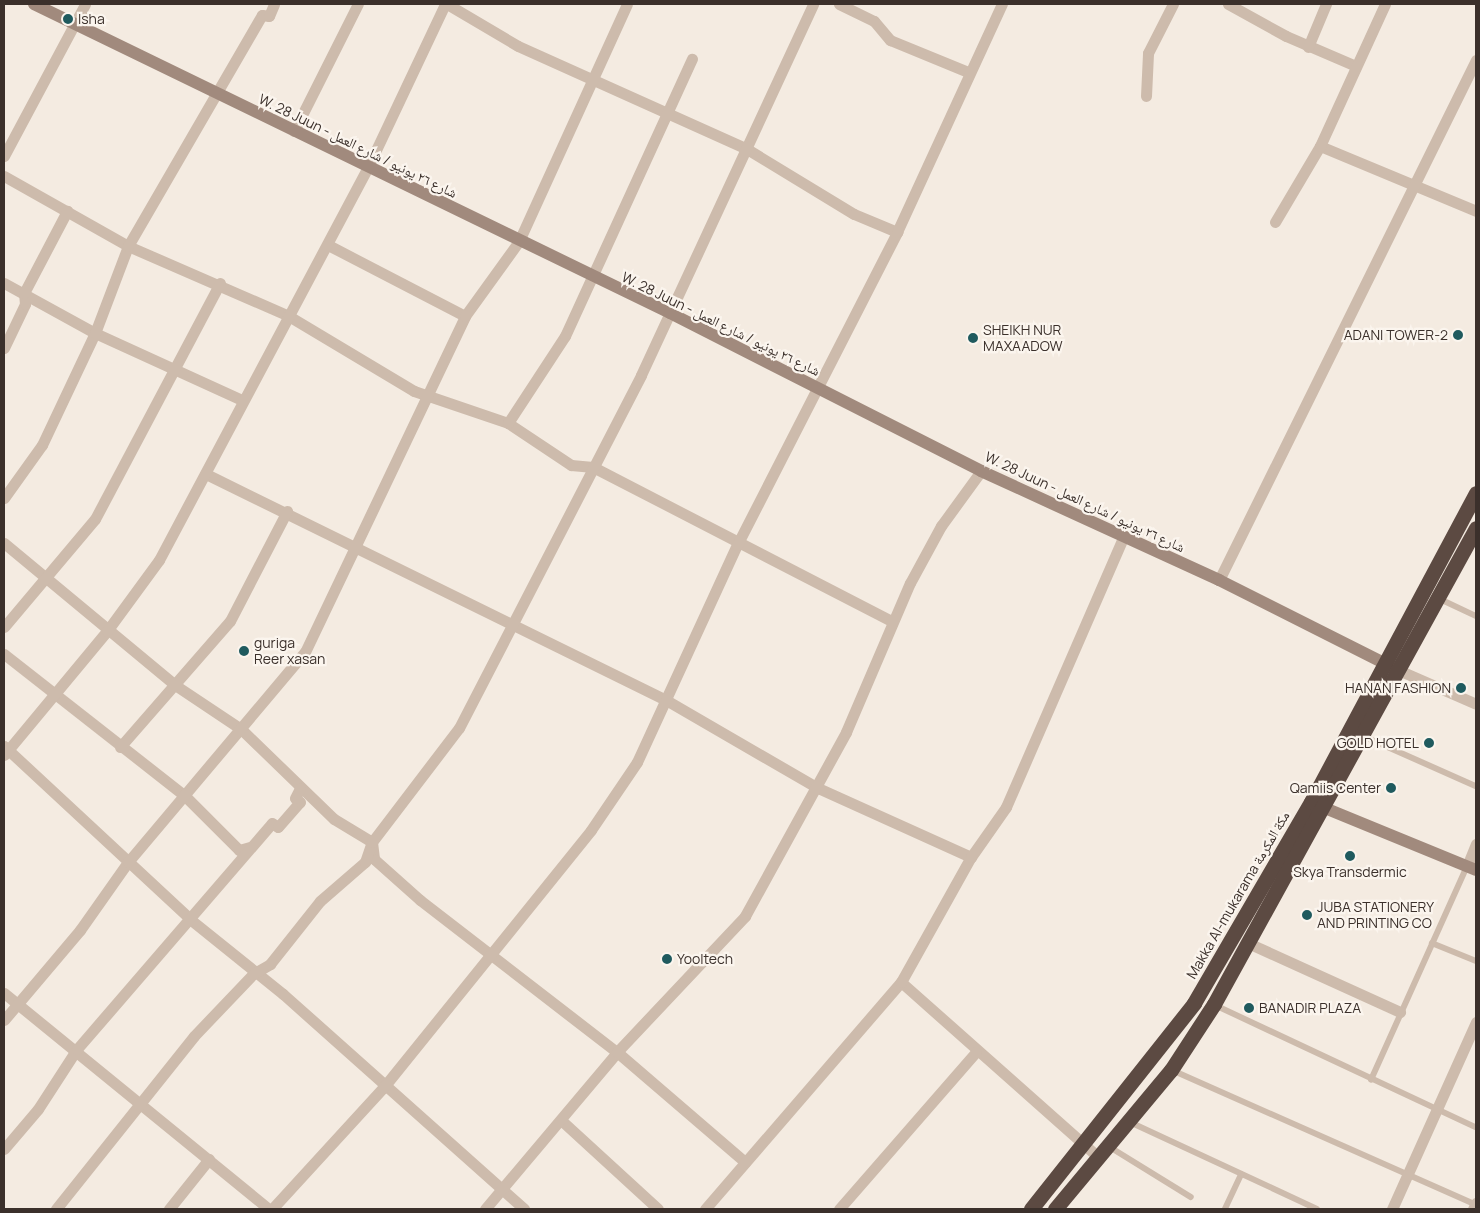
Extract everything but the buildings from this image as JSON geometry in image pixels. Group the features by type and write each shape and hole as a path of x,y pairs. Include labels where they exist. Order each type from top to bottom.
{"highway":[{"name":"Makka Al-mukarama مكة المكرمة","path":"1055,1209 1130,1122 1171,1070 1214,1004 1248,943 1476,493"},
{"name":"Makka Al-mukarama مكة المكرمة","path":"1031,1209 1085,1146 1194,1003 1361,736 1390,666 1438,598 1476,528"}],"street":[{"name":"W. 28 Juun - شارع ٢٦ يونيو / شارع العمل","path":"34,4 294,130 591,278 670,313 980,471 1219,580 1390,666"},
{"path":"4,156 85,4"},
{"path":"4,498 42,445 95,333 128,246 218,94 262,15 269,16 274,4"},
{"path":"294,130 358,4"},
{"path":"524,1209 500,1191 383,1088 283,994 253,974 191,920 5,750 107,631 159,560 206,474 242,400 287,316 328,245 368,167 446,4 518,46 747,149 854,214 897,232"},
{"path":"4,1020 128,862 305,652 429,396 465,316 519,241 627,4"},
{"path":"56,1209 140,1102 253,974 270,964 320,901 365,862 372,842 459,728 593,468 670,313 813,4"},
{"path":"839,4 874,21 890,40 968,72"},
{"path":"4,993 17,1005 77,1049 270,1209 383,1088 591,830 637,762 736,545 897,232 968,72 1002,4"},
{"path":"1146,96 1148,53 1173,4"},
{"path":"1228,4 1308,47 1356,66"},
{"path":"1308,47 1326,4"},
{"path":"1275,222 1320,146 1385,4"},
{"path":"508,423 565,336 692,60"},
{"path":"1219,580 1417,187 1476,60"},
{"path":"1320,146 1476,211"},
{"path":"4,176 128,246 220,283 287,316 429,396 508,423 571,465 593,468 736,545 891,621"},
{"path":"4,348 25,304 24,293 67,211"},
{"path":"328,245 465,316"},
{"path":"4,283 95,333 242,400"},
{"path":"4,627 95,519 178,370 220,283"},
{"path":"485,1209 562,1121 618,1052 746,916 818,788 846,732 891,621 941,526 980,471"},
{"path":"206,474 287,511 510,627 666,700 818,788 971,857"},
{"path":"120,747 230,621 287,511"},
{"path":"705,1209 901,982 971,857 1006,807 1124,536"},
{"path":"4,544 48,577 107,631 175,685 241,729 334,819 372,842"},
{"path":"4,654 120,747 184,795 240,850 250,847"},
{"path":"1390,666 1476,704"},
{"path":"4,1149 38,1110 77,1049 191,920 250,847 272,823 278,827 300,802 295,798 300,788"},
{"path":"1318,804 1472,868 1476,844"},
{"path":"372,842 374,859 380,865 488,956 618,1052 745,1162"},
{"path":"1248,943 1400,1012"},
{"path":"901,982 976,1052 1085,1146 1104,1152"},
{"path":"1392,1209 1476,1022"},
{"path":"839,1209 976,1052"},
{"path":"562,1121 658,1209"},
{"path":"169,1209 210,1160"}],"lane":[{"path":"1438,598 1476,616"},
{"path":"1361,736 1476,786"},
{"path":"1371,1080 1432,943 1472,868"},
{"path":"1432,943 1476,961"},
{"path":"1214,1004 1371,1080 1476,1127"},
{"path":"1171,1070 1475,1206"},
{"path":"1130,1122 1309,1208 1316,1209"},
{"path":"1104,1152 1190,1197"},
{"path":"1225,1209 1241,1174"}],"place":[{"name":"Isha","path":"68,19"},
{"name":"ADANI TOWER-2","path":"1458,335"},
{"name":"SHEIKH NUR MAXAADOW","path":"973,338"},
{"name":"guriga Reer xasan","path":"244,651"},
{"name":"HANAN FASHION","path":"1461,688"},
{"name":"GOLD HOTEL","path":"1429,743"},
{"name":"Qamiis Center","path":"1391,788"},
{"name":"Skya Transdermic","path":"1350,856"},
{"name":"JUBA STATIONERY AND PRINTING CO","path":"1307,915"},
{"name":"Yooltech","path":"667,959"},
{"name":"BANADIR PLAZA","path":"1249,1008"}]}
